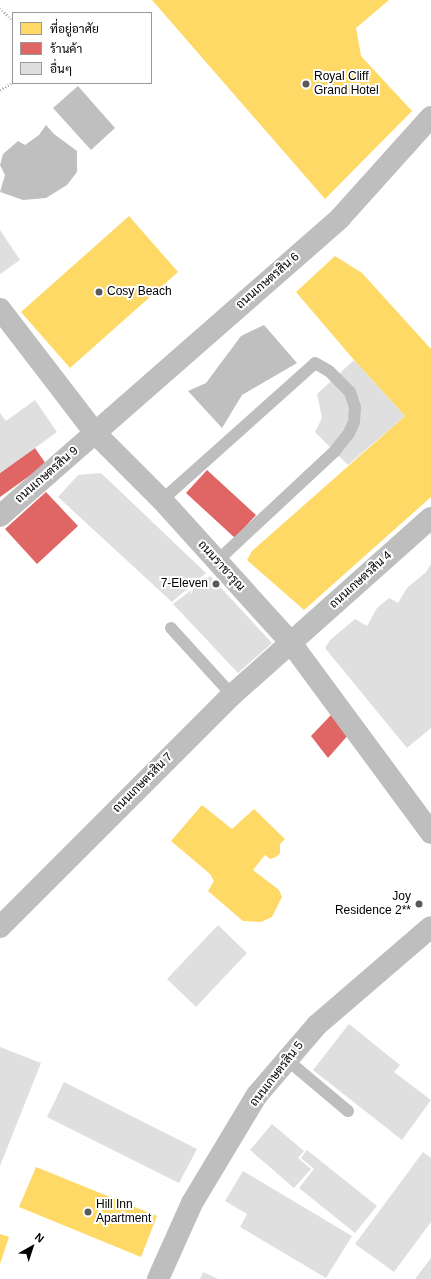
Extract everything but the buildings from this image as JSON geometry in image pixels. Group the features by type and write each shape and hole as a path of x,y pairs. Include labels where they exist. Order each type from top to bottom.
{"street":[{"name":"ถนนเกษตรสิน 6","path":"94,433 340,218 431,117"},
{"name":"ถนนราชวรุณ","path":"0,309 94,433 162,500 291,643 431,833"},
{"name":"ถนนเกษตรสิน 9","path":"0,516 94,433"},
{"name":"ถนนเกษตรสิน 4","path":"291,643 431,518"},
{"name":"ถนนเกษตรสิน 7","path":"0,927 232,694 291,643"},
{"name":"ถนนเกษตรสิน 5","path":"158,1279 192,1203 257,1095 286,1059 317,1025 431,927"}],"lane":[{"path":"162,500 315,363 329,371 350,392 355,406 354,422 349,433 335,451 217,561"},
{"path":"171,628 232,694"},
{"path":"286,1059 348,1111"}],"path":[{"path":"0,8 12,20"},
{"path":"0,90 12,83"}],"shaded area":[{"path":"78,86 115,128 91,150 53,108"},
{"path":"46,125 54,134 77,151 77,172 67,185 46,198 23,200 0,192 5,175 0,165 3,154 18,141 25,145 39,135"},
{"path":"264,325 297,363 242,395 222,428 188,391 206,383 241,336"}],"place":[{"name":"Royal Cliff Grand Hotel","path":"306,84"},
{"name":"Cosy Beach","path":"99,292"},
{"name":"7-Eleven","path":"216,584"},
{"name":"Joy Residence 2**","path":"419,904"},
{"name":"Hill Inn Apartment","path":"88,1212"}]}
